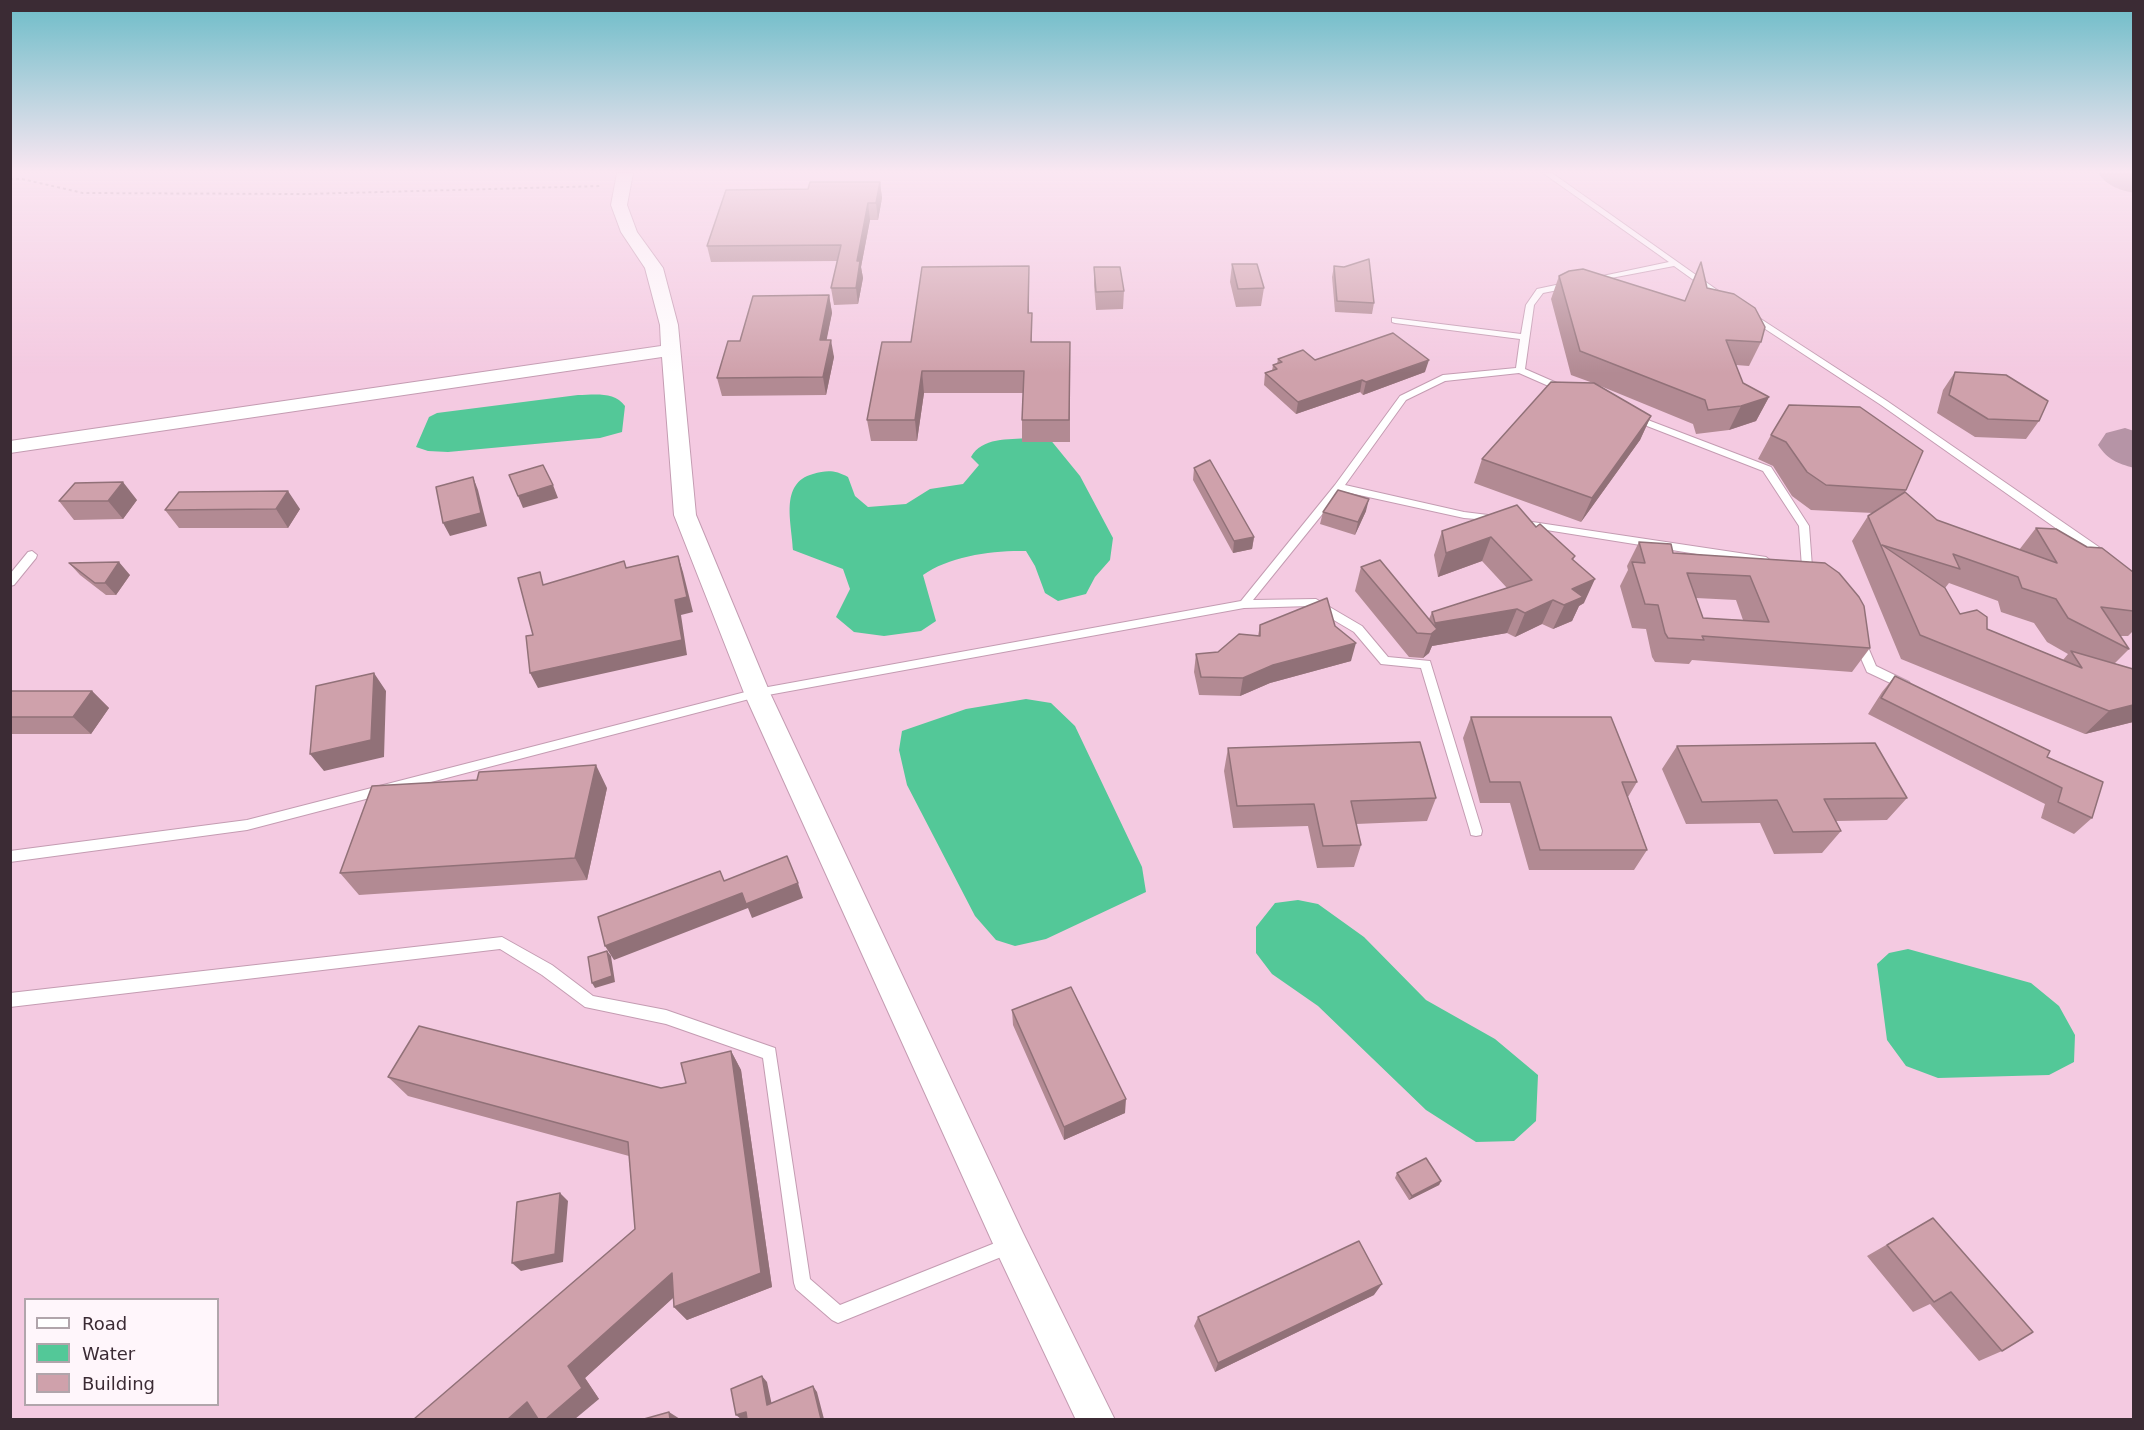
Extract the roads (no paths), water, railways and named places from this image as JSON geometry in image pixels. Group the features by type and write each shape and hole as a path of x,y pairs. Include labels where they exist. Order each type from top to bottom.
{"street":[{"path":"634,240 654,268 669,325 685,515 757,693 1011,1245 1096,1419"},
{"path":"10,447 670,350"}],"lane":[{"path":"1639,240 1731,302"},
{"path":"1520,370 1530,305 1540,291 1673,264"},
{"path":"1740,308 1884,403 2115,563"},
{"path":"1395,320 1525,337"},
{"path":"1244,604 1339,487 1403,398 1443,378 1520,370 1571,392"},
{"path":"1623,413 1767,469 1804,525 1805,570"},
{"path":"1339,487 1464,515 1773,562"},
{"path":"10,582 32,555"},
{"path":"10,857 247,825 757,693 1244,604 1312,602 1358,629 1385,661 1426,664 1476,831"},
{"path":"1853,628 1871,669 1914,689"},
{"path":"10,1000 502,943 547,970 590,1002 666,1017 770,1053 802,1282 838,1314 1011,1245"}],"water":[{"path":"578,395 610,396 620,401 625,406 622,432 600,438 448,452 428,451 416,447 429,417 437,413"},
{"path":"1049,438 1080,476 1113,538 1110,560 1095,577 1086,594 1058,601 1045,593 1035,566 1026,551 1000,552 959,559 934,568 923,575 936,621 921,631 884,636 854,632 836,617 850,589 843,569 793,550 791,495 795,486 802,479 827,471 835,472 848,477 855,496 868,507 906,504 930,489 963,484 979,465 971,457 982,446 996,441"},
{"path":"1026,699 1051,703 1075,726 1142,867 1146,892 1046,939 1015,946 996,940 975,916 907,785 899,750 902,731 966,709"},
{"path":"1298,900 1318,904 1364,937 1426,1000 1495,1039 1538,1075 1536,1121 1514,1141 1476,1142 1426,1110 1318,1006 1272,974 1256,953 1256,927 1275,903"},
{"path":"1908,949 2031,983 2059,1006 2075,1035 2074,1062 2049,1075 1938,1078 1906,1066 1887,1040 1877,964 1889,953"}]}
